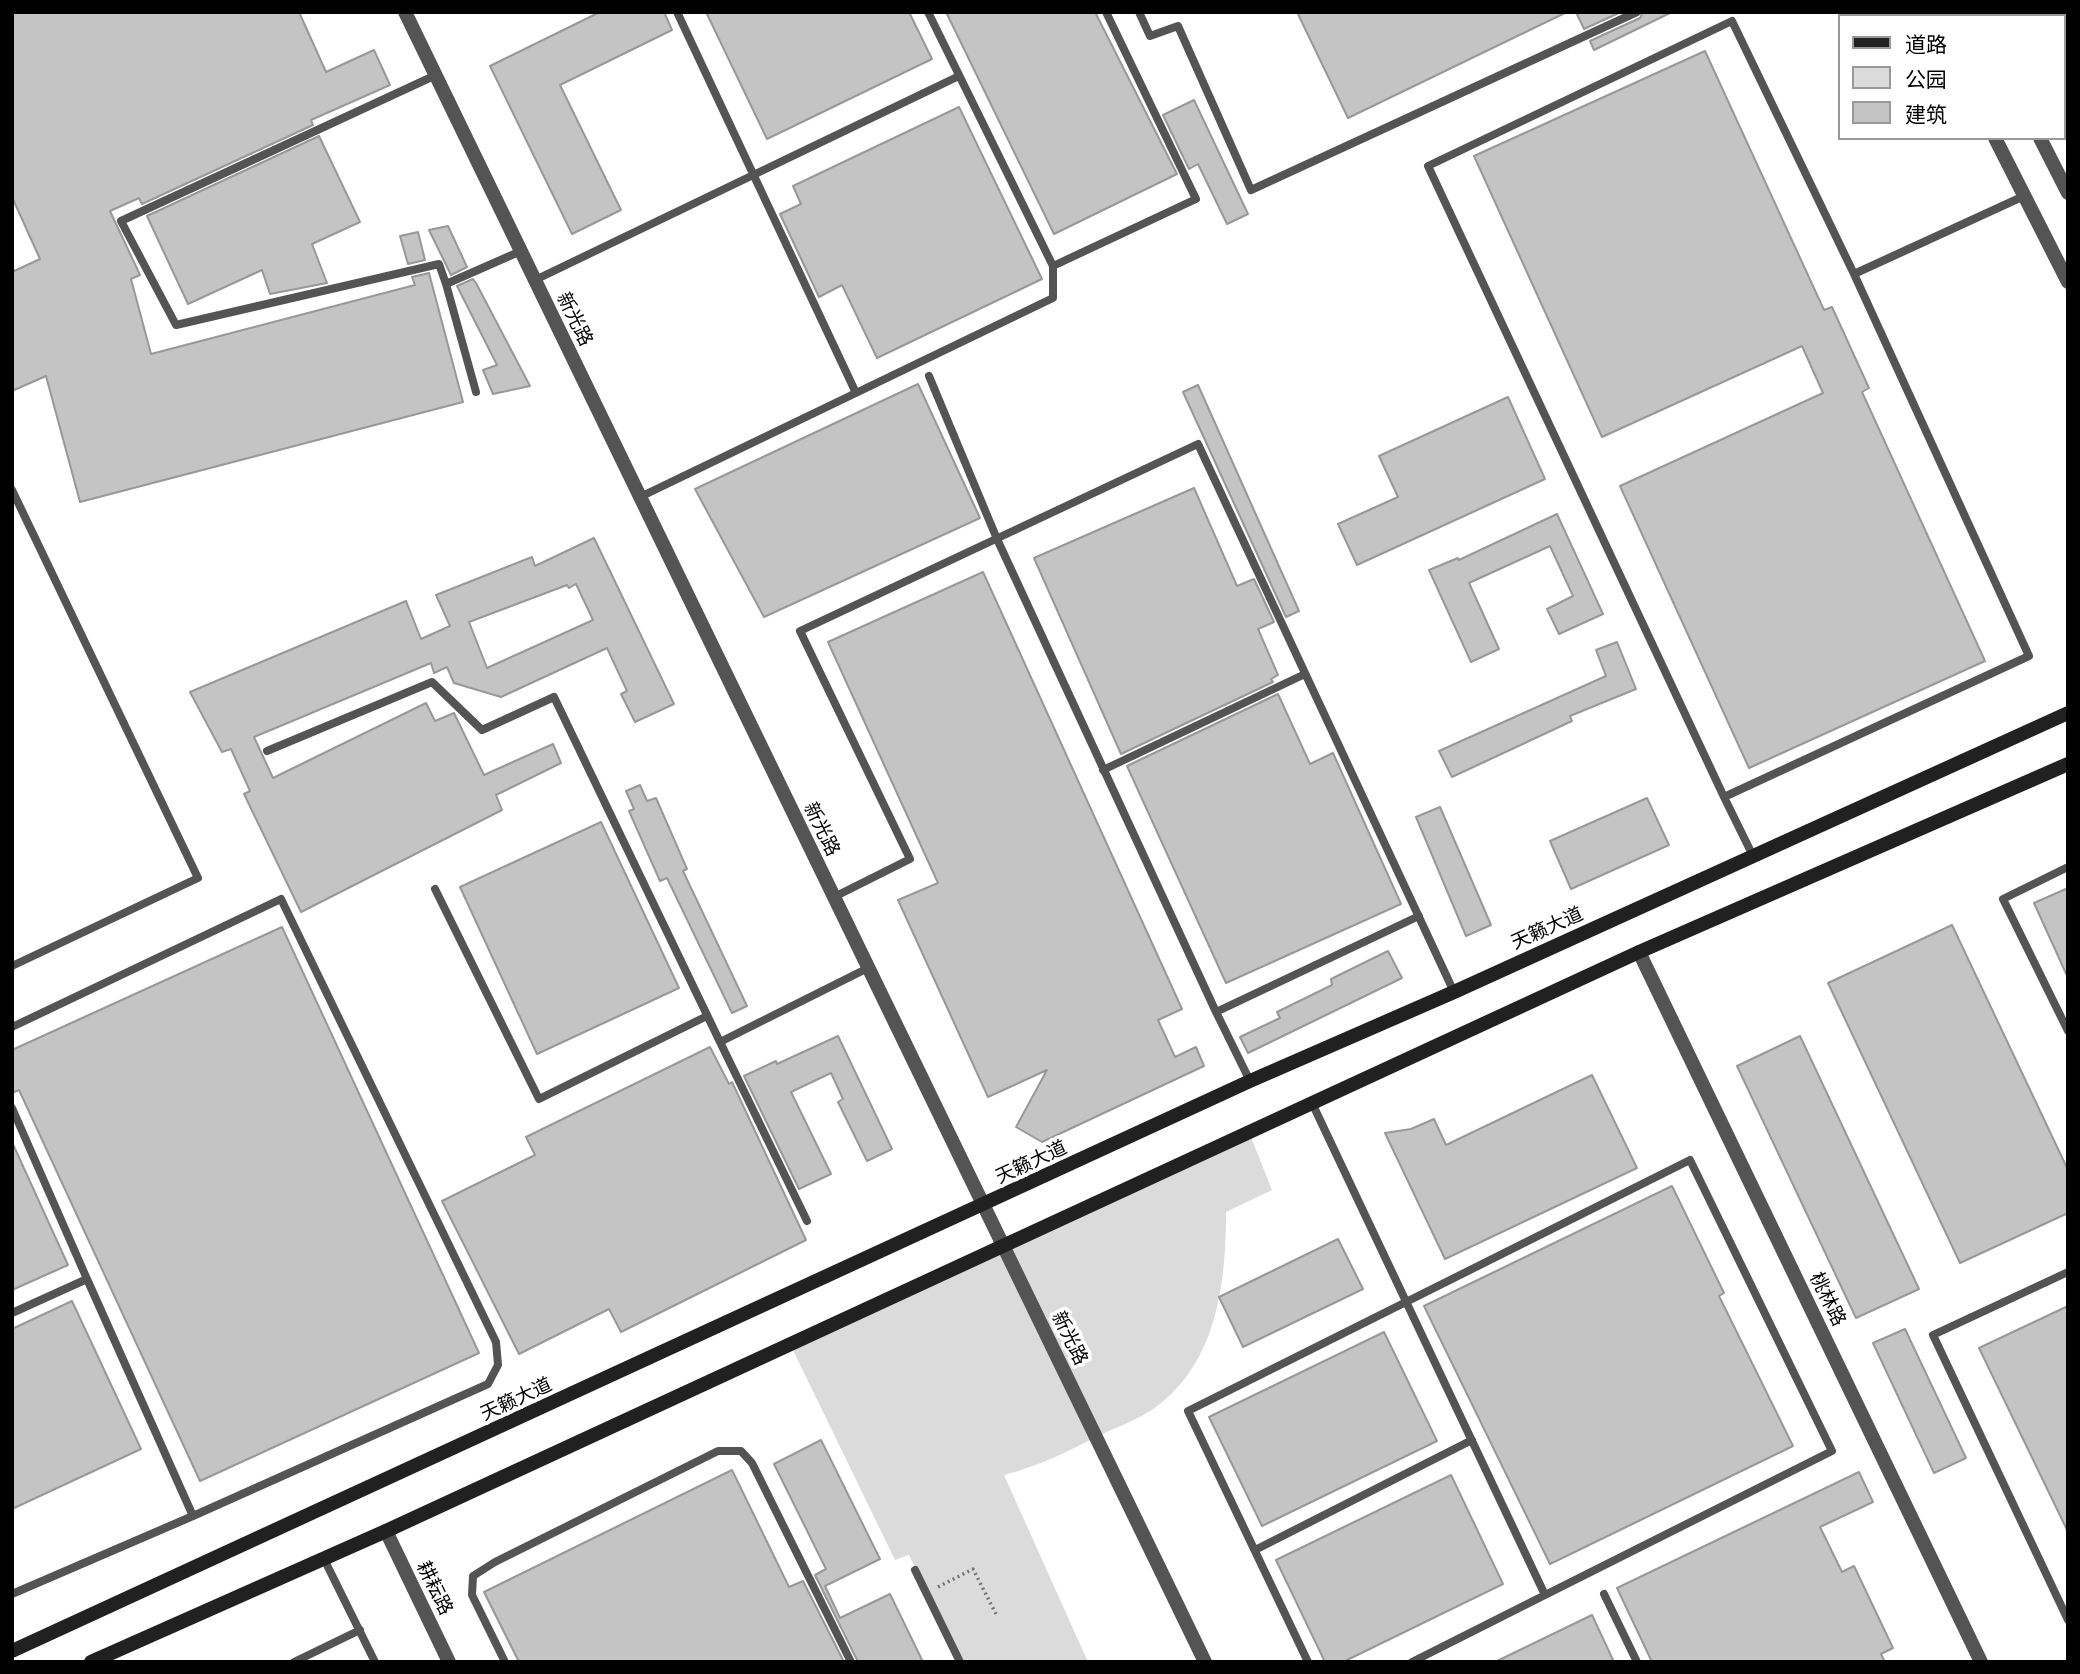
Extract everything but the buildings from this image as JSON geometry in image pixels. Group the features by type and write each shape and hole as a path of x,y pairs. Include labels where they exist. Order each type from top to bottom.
{"main road":[{"name":"天籁大道","path":"12,1651 984,1206 1250,1081 1454,992 2068,713"},
{"path":"91,1662 386,1531 1639,952 2068,764"}],"street":[{"name":"新光路","path":"405,12 1205,1662"},
{"path":"1996,140 2068,282"},
{"path":"2041,140 2066,185"},
{"name":"桃林路","path":"1639,952 1981,1662"},
{"name":"耕耘路","path":"386,1531 449,1662"}],"lane":[{"path":"677,12 856,393"},
{"path":"640,497 1053,298 1053,266 928,12"},
{"path":"1053,266 1196,199 1106,12"},
{"path":"1139,12 1150,36 1178,26 1251,190 1637,12"},
{"path":"1724,797 2029,656 1854,274 1732,21 1428,166 1724,797 1754,856"},
{"path":"436,75 121,220 176,325 439,264 476,392"},
{"path":"535,280 959,76"},
{"path":"1854,274 2024,196"},
{"path":"446,284 521,251"},
{"path":"929,376 996,539 1250,1081"},
{"path":"834,897 910,859 800,631 1198,444 1454,992"},
{"path":"12,490 198,877 12,966"},
{"path":"1104,770 1305,674"},
{"path":"267,751 432,682 482,730 554,697 807,1222"},
{"path":"2068,867 2003,899 2068,1031"},
{"path":"435,889 539,1098 707,1016"},
{"path":"12,1027 281,899 496,1342 498,1365 488,1384 12,1594"},
{"path":"1216,1012 1419,916"},
{"path":"720,1042 868,968"},
{"path":"1312,1103 1545,1595"},
{"path":"12,1108 193,1516"},
{"path":"1308,1662 1188,1411 1690,1160 1832,1451 1412,1662"},
{"path":"2068,1272 1933,1335 2068,1620"},
{"path":"12,1313 87,1279"},
{"path":"1255,1550 1472,1440"},
{"path":"505,1662 472,1595 473,1576 495,1562 718,1451 741,1451 752,1463 851,1662"},
{"path":"324,1559 375,1662"},
{"path":"915,1570 960,1662"},
{"path":"1604,1594 1637,1662"},
{"path":"295,1662 360,1630"}],"path":[{"path":"926,1594 973,1570 996,1614"}],"green space":[{"path":"1249,1132 1272,1190 1226,1212 1220,1293 1205,1344 1193,1368 1177,1389 1143,1415 1052,1458 1004,1475 1088,1662 960,1662 909,1555 895,1560 790,1344"}]}
